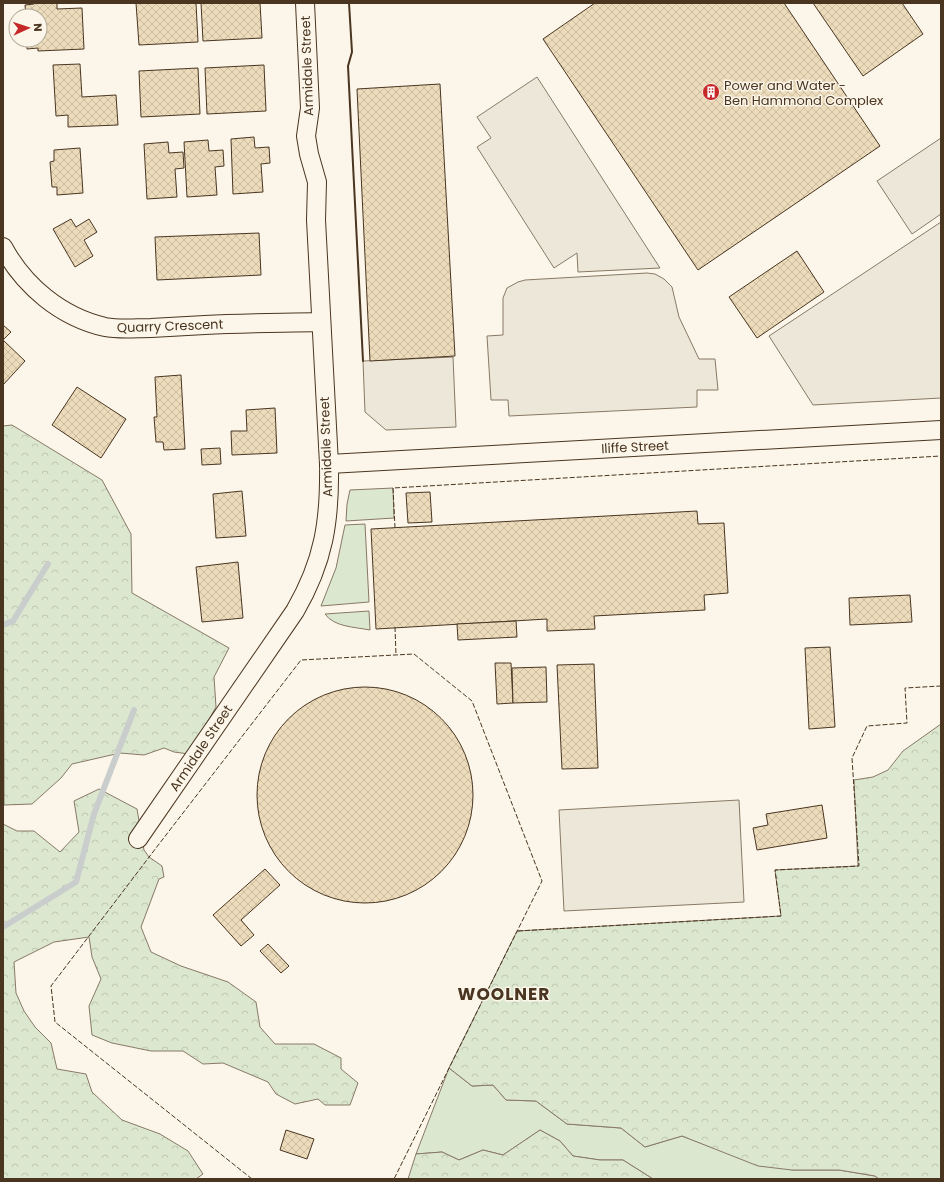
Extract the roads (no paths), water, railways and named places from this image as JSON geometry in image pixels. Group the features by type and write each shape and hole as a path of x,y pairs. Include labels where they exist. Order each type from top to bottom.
{"street":[{"name":"Armidale Street","path":"138,839 295,611 304,596 317,565 324,540 328,502 328,464 316,220 318,188 308,154 306,136 310,108 305,3"},
{"name":"Quarry Crescent","path":"3,247 15,266 37,292 64,310 80,318 105,327 132,329 219,324 321,322"},
{"name":"Iliffe Street","path":"328,464 941,430"}],"waterway":[{"path":"3,625 13,621 48,564"},
{"path":"3,927 76,882 94,814 134,710"}],"place":[{"name":"Power and Water - Ben Hammond Complex","path":"711,92"}],"district":[{"name":"WOOLNER","path":"504,994"}]}
